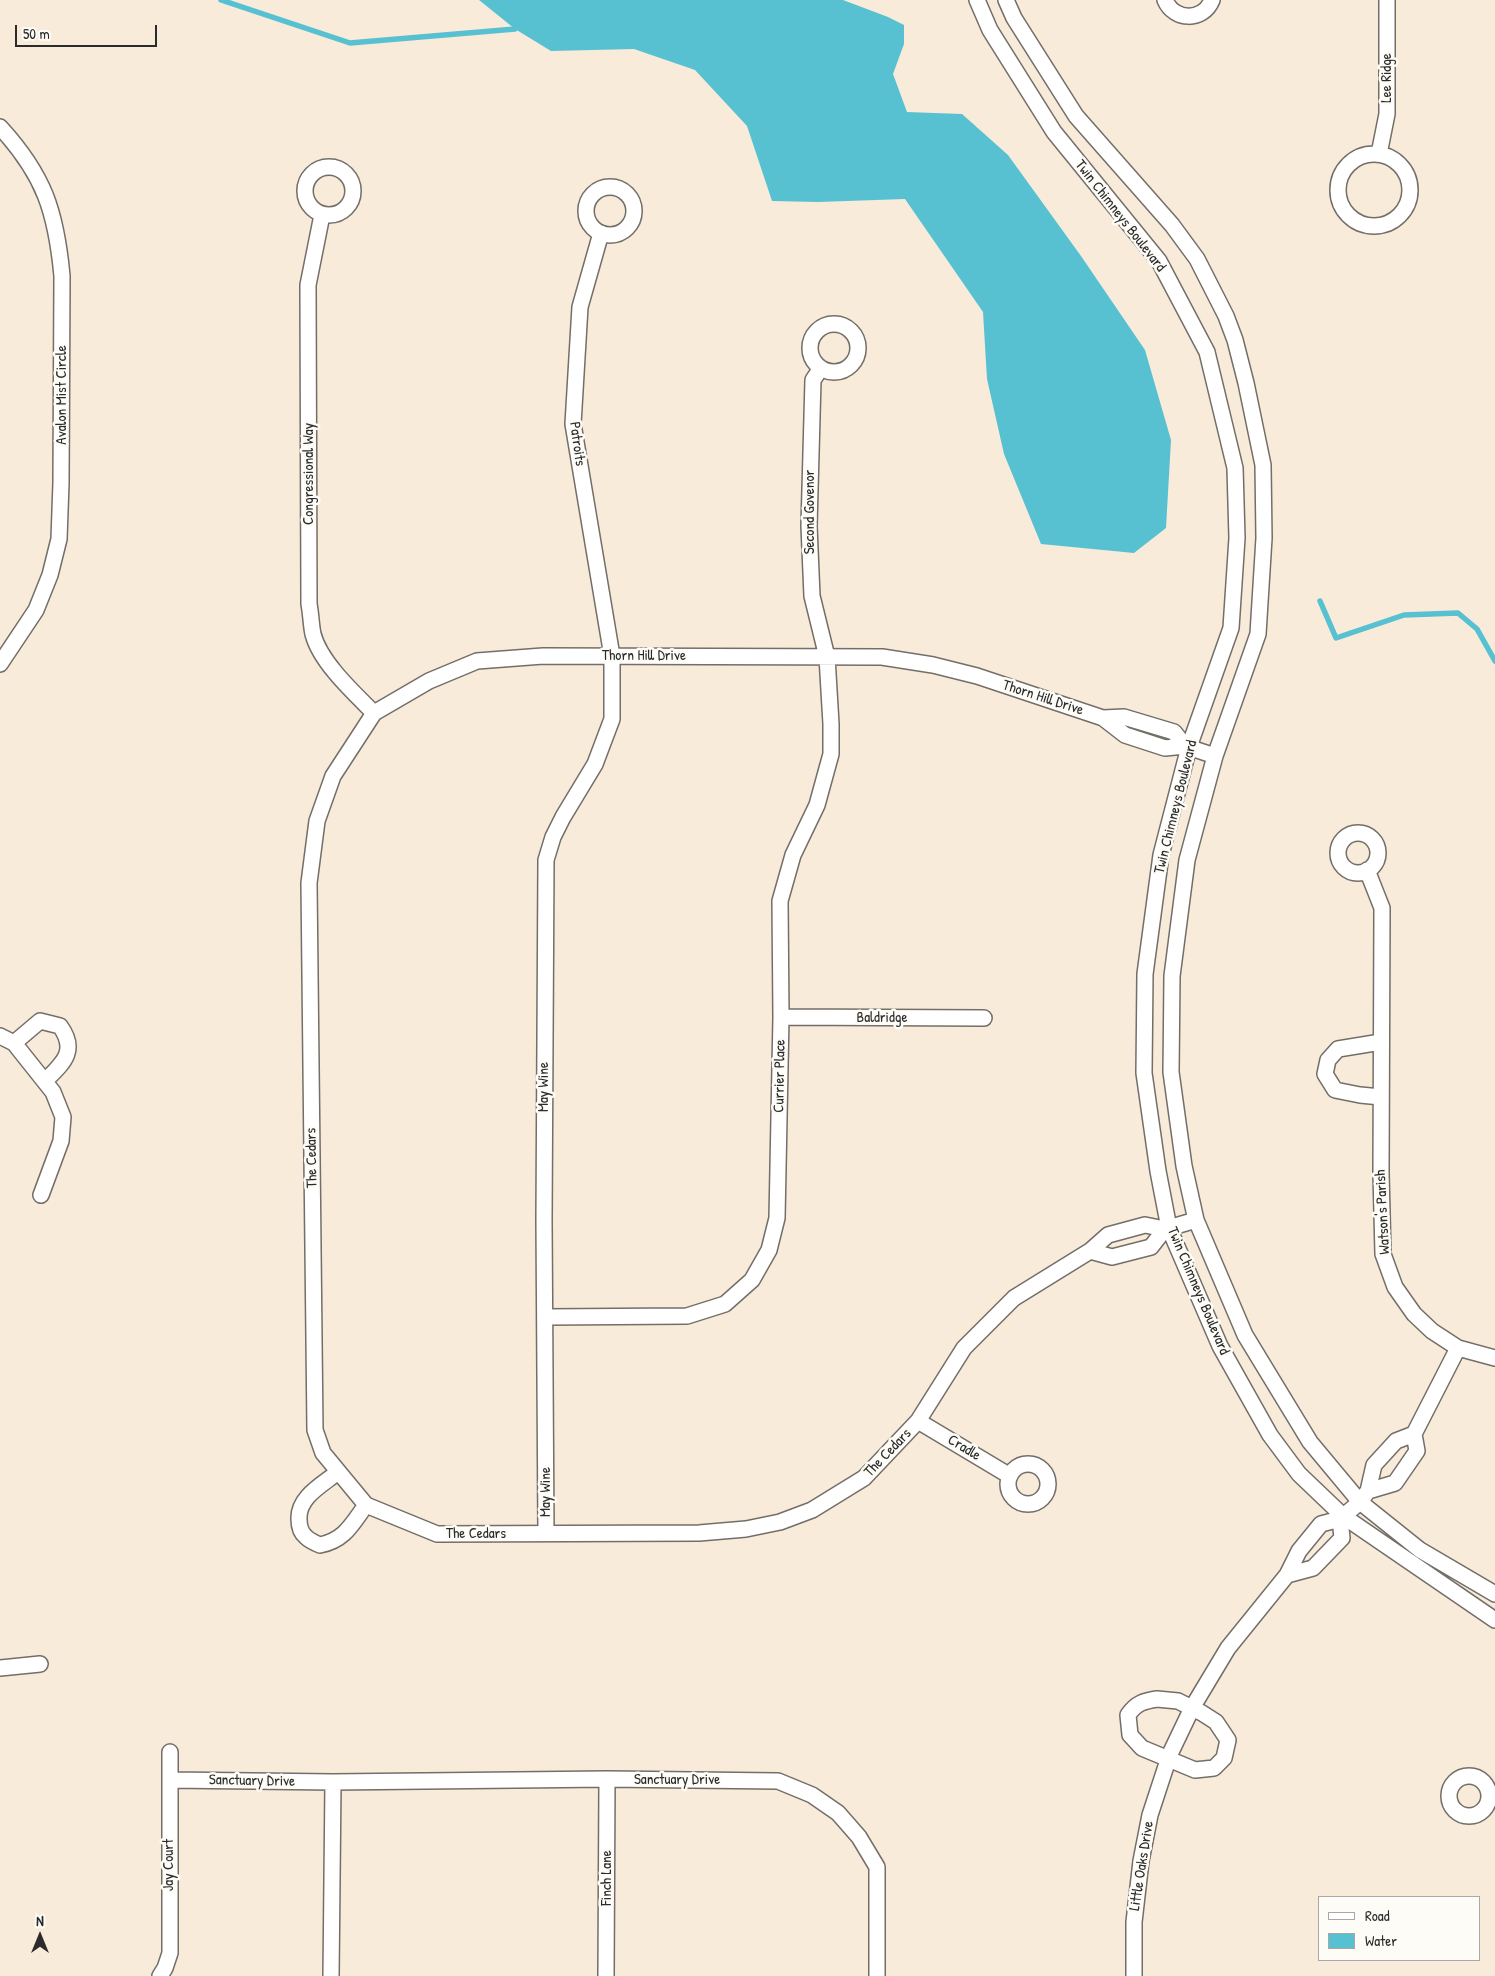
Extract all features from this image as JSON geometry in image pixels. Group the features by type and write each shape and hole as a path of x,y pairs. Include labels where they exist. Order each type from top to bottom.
{"street":[{"name":"Twin Chimneys Boulevard","path":"977,0 990,30 1054,132 1160,261 1207,352 1236,468 1237,538 1231,628 1187,746 1161,855 1145,974 1144,1074 1167,1229 1220,1346 1270,1435 1299,1474 1342,1517 1495,1620"},
{"name":"Twin Chimneys Boulevard","path":"1006,0 1014,18 1076,116 1172,225 1197,259 1226,316 1235,340 1263,465 1264,538 1258,634 1215,756 1187,860 1172,976 1171,1072 1184,1166 1196,1220 1245,1335 1310,1442 1420,1550 1495,1594"},
{"path":"1165,0 1169,8 1175,13 1189,17 1203,12 1212,0"},
{"name":"Lee Ridge","path":"1378,154 1387,114 1387,0"},
{"name":"Avalon Mist Circle","path":"0,127 22,153 39,179 52,212 59,242 62,286 59,539 50,575 36,610 0,664"},
{"path":"1378,154 1391,158 1401,165 1408,176 1411,188 1410,200 1404,212 1385,226 1373,227 1362,225 1352,220 1344,211 1339,200 1338,189 1343,172 1354,160 1366,155 1378,154"},
{"name":"Congressional Way","path":"322,215 308,285 309,604 313,636 323,655 341,680 374,713"},
{"name":"Patroits","path":"601,233 580,307 572,424 612,656"},
{"name":"Second Govenor","path":"821,368 813,380 809,526 812,596 827,657"},
{"name":"Thorn Hill Drive","path":"309,882 317,821 333,776 374,713 429,681 477,661 543,656 882,657 933,665 976,676 1102,718 1124,717 1174,732 1187,746 1215,756"},
{"name":"May Wine","path":"546,1533 544,1191 546,860 553,837 563,817 595,764 612,719 612,656"},
{"name":"Currier Place","path":"546,1317 687,1316 724,1304 752,1280 769,1250 777,1218 781,1018 780,902 793,855 817,805 830,754 831,724 827,657"},
{"name":"Watson's Parish","path":"1367,870 1382,908 1380,1173 1383,1254 1395,1288 1414,1314 1432,1331 1458,1348 1495,1358"},
{"name":"The Cedars","path":"309,882 315,1430 322,1453 366,1505 437,1534 699,1533 746,1529 780,1522 812,1510 864,1478 918,1421 964,1348 1014,1298 1090,1251 1108,1235 1145,1225 1167,1229 1196,1220"},
{"name":"Baldridge","path":"781,1018 984,1018"},
{"path":"14,1043 40,1021 60,1026 69,1038 68,1052 59,1067 44,1081"},
{"path":"0,1036 14,1043 53,1092 63,1117 61,1141 41,1195"},
{"path":"1381,1042 1338,1049 1328,1060 1325,1074 1328,1082 1336,1090 1381,1097"},
{"path":"1090,1251 1112,1257 1151,1247 1167,1229"},
{"name":"Little Oaks Drive","path":"1134,1976 1134,1922 1141,1861 1150,1816 1169,1758 1192,1708 1228,1648 1287,1576 1299,1550 1321,1524 1342,1517 1364,1496 1395,1483 1417,1451 1414,1434 1458,1348"},
{"name":"Cradle","path":"918,1421 1010,1476"},
{"path":"1364,1496 1374,1464 1396,1440 1414,1434"},
{"path":"338,1472 310,1494 302,1504 298,1512 299,1526 305,1537 320,1545 333,1543 347,1532 366,1505"},
{"path":"1287,1576 1314,1568 1342,1538 1342,1517"},
{"path":"0,1668 40,1664"},
{"path":"1157,1699 1178,1701 1216,1722 1228,1740 1224,1758 1214,1768 1195,1770 1169,1758 1156,1755 1142,1748 1130,1734 1128,1715 1141,1702 1157,1699"},
{"name":"Jay Court","path":"160,1976 170,1953 170,1752"},
{"name":"Sanctuary Drive","path":"171,1780 333,1782 608,1779 778,1781 812,1795 838,1813 859,1837 876,1867 878,1976"},
{"name":"Finch Lane","path":"606,1976 608,1779"},
{"path":"331,1976 333,1782"}],"water":[{"path":"479,0 843,0 904,25 904,44 893,74 907,112 962,114 1008,155 1081,256 1145,350 1171,440 1166,528 1134,553 1041,544 1004,454 987,379 983,312 905,199 818,202 772,201 747,126 695,70 634,49 551,51 515,29"}],"waterway":[{"path":"221,0 350,43 515,29"},
{"path":"1320,601 1336,638 1404,615 1458,613 1477,629 1495,661"}]}
